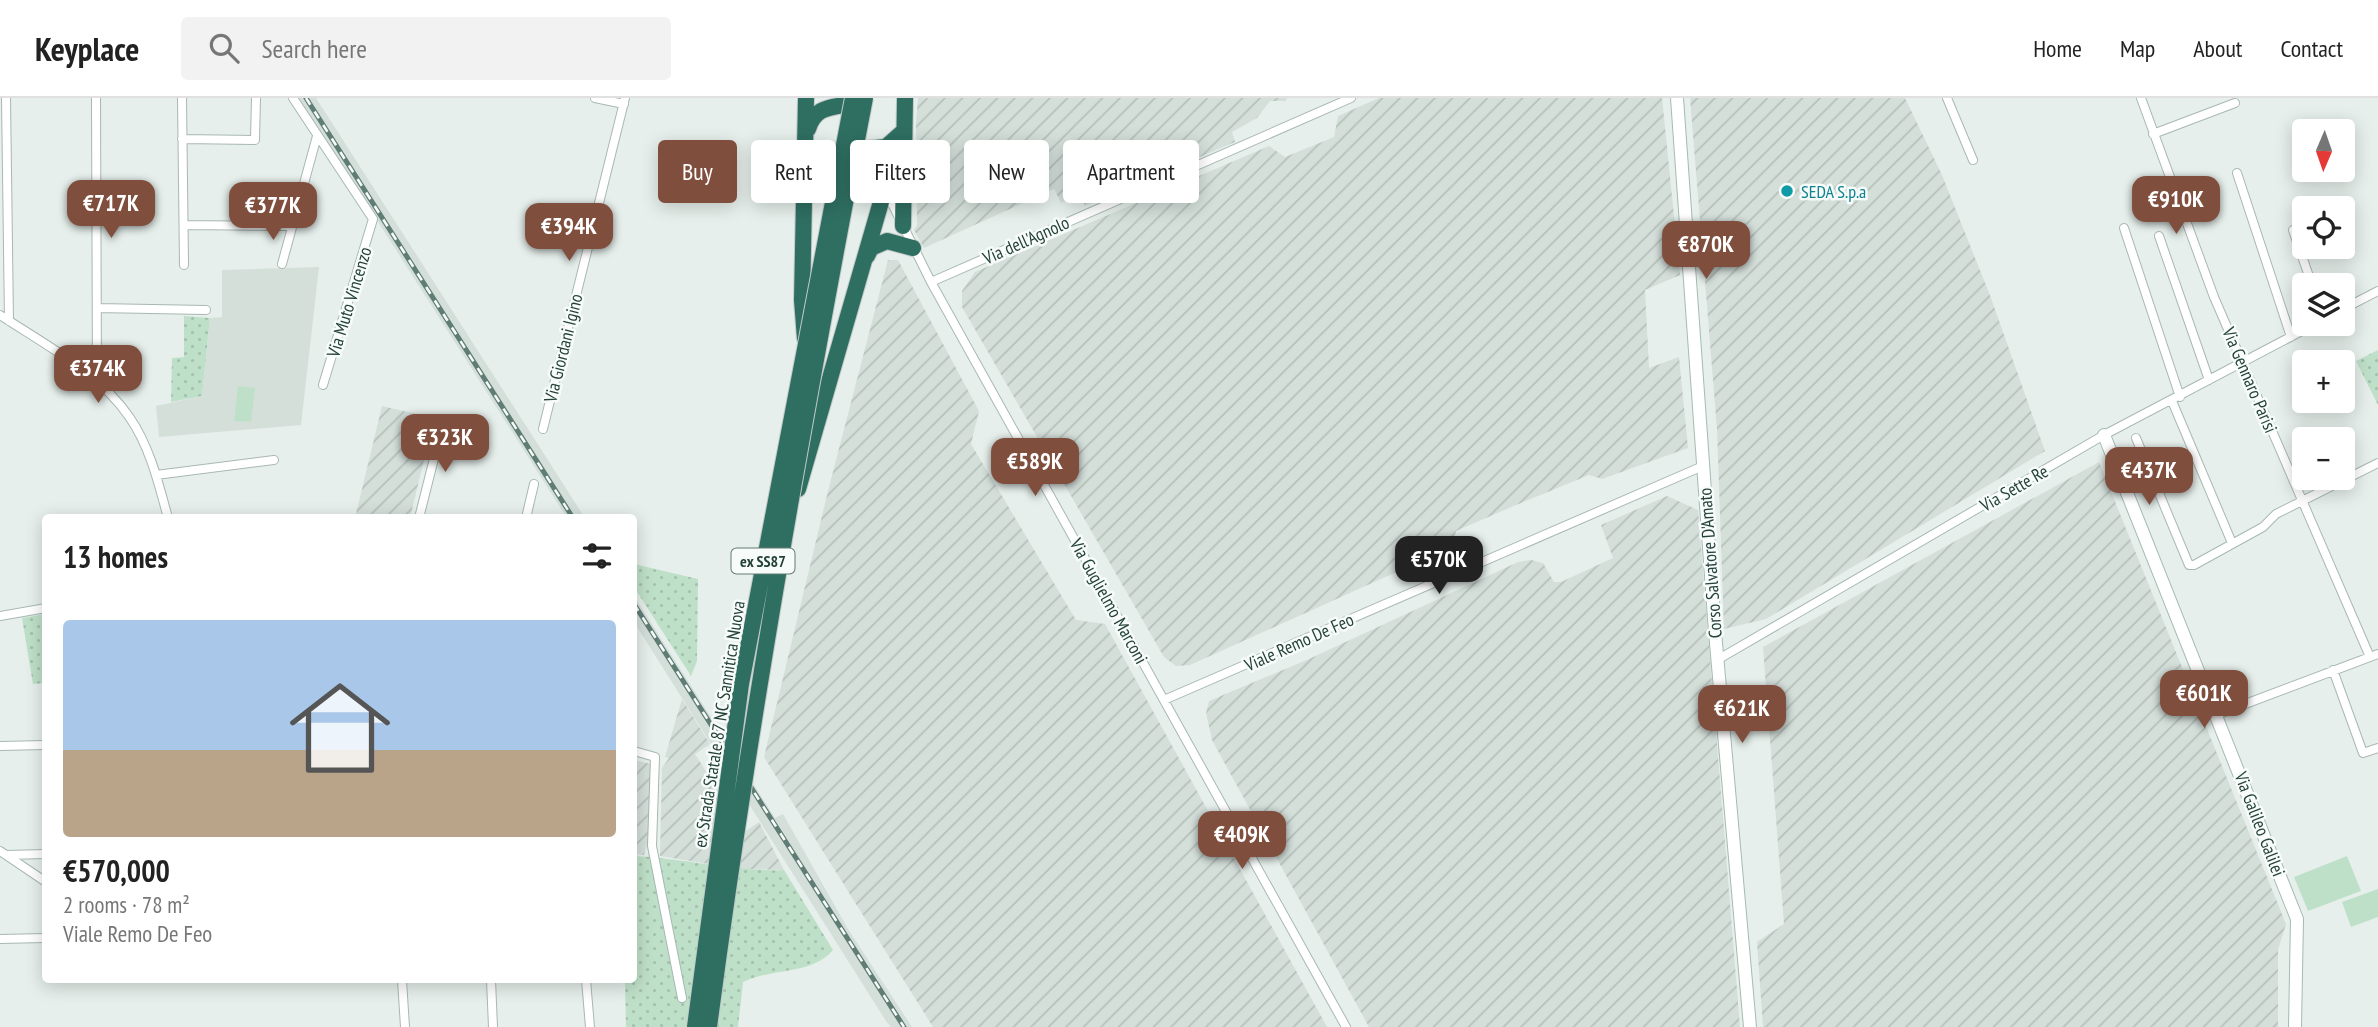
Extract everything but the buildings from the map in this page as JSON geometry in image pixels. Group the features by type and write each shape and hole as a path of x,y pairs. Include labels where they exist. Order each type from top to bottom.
{"highway":[{"path":"805,341 802,300 806,98"},
{"name":"ex Strada Statale 87 NC Sannitica Nuova","path":"709,1027 732,849 785,528 865,98"},
{"path":"903,226 905,98"},
{"path":"806,136 811,118 820,109 845,100"},
{"name":"ex Strada Statale 87 NC Sannitica Nuova","path":"695,1027 741,684 805,341 845,100"},
{"path":"894,140 904,131"},
{"path":"785,528 881,203"},
{"path":"864,261 871,248 880,242 898,242 913,248"}],"street":[{"path":"6,98 9,321"},
{"path":"96,98 97,383"},
{"path":"182,98 184,265"},
{"path":"182,139 255,140 256,98"},
{"path":"282,264 317,136 293,98"},
{"path":"595,98 625,101"},
{"name":"Via dell'Agnolo","path":"931,282 1351,98"},
{"name":"Corso Salvatore D'Amato","path":"1676,98 1717,660 1750,1027"},
{"path":"1947,98 1973,160"},
{"name":"Via Gennaro Parisi","path":"2141,98 2214,297 2301,502 2374,656"},
{"name":"Via Guglielmo Marconi","path":"845,100 861,140"},
{"name":"Via Giordani Igino","path":"543,429 625,101"},
{"path":"2153,134 2235,103"},
{"name":"Via Muto Vincenzo","path":"317,136 373,219 323,385"},
{"path":"2237,173 2291,337"},
{"name":"Via Guglielmo Marconi","path":"892,203 931,282 1346,1027"},
{"path":"184,225 292,226"},
{"path":"2124,228 2176,399 2232,543"},
{"path":"2159,236 2209,380"},
{"path":"2355,302 2378,290"},
{"path":"97,308 206,310"},
{"path":"0,315 97,383 130,417 156,475 167,514"},
{"name":"Via Sette Re","path":"1717,660 2104,435 2291,337"},
{"path":"420,514 443,423"},
{"name":"Via Galileo Galilei","path":"2104,435 2297,919 2295,1027"},
{"path":"2136,438 2189,565 2194,565 2263,527 2276,514 2378,463"},
{"path":"156,475 274,460"},
{"name":"Viale Remo De Feo","path":"1164,700 1703,466"},
{"path":"527,514 534,484"},
{"path":"0,616 42,609"},
{"path":"2216,715 2374,656"},
{"path":"2333,670 2363,753 2378,748"},
{"path":"0,746 42,745"},
{"path":"637,752 655,757 652,846 682,998"},
{"path":"3,853 42,854"},
{"path":"3,853 42,879"},
{"path":"0,939 42,938"},
{"path":"402,983 405,1027"},
{"path":"491,983 494,1027"},
{"path":"586,983 590,1027"}],"shaded area":[{"path":"299,98 316,98 582,514 564,514"},
{"path":"918,98 1287,98 1286,101 1270,101 1257,118 1232,132 1235,142 1199,157 1199,140 1063,140 1061,203 1054,189 1049,191 1049,140 964,140 964,203 1023,203 924,248 914,230 917,225 917,203 950,203 950,140 916,140"},
{"path":"1379,98 1662,98 1680,275 1645,290 1649,368 1679,357 1688,448 1602,479 1589,475 1516,505 1456,531 1452,547 1190,665 1176,666 1164,657 962,307 962,291 975,272 1136,203 1199,203 1199,176 1269,146 1285,157 1334,137 1338,116"},
{"path":"1690,98 1905,98 1942,175 1991,298 2045,451 1766,619 1724,629 1717,429"},
{"path":"888,260 898,260 979,411 971,444 1076,620 1105,624 1327,1027 933,1027 764,757 828,491"},
{"path":"319,267 301,425 159,437 156,406 202,396 210,318 222,317 222,270"},
{"path":"382,406 434,418 411,514 356,514"},
{"path":"2099,462 2286,924 2278,950 2278,1027 1763,1027 1757,942 1784,924 1763,647"},
{"path":"1667,496 1698,510 1740,1027 1369,1027 1212,740 1206,713 1209,701 1309,659 1518,562 1531,560 1543,563 1554,582 1561,582 1613,558 1601,525"},
{"path":"637,601 775,818 783,814 848,929 912,1027 891,1027 637,627"},
{"path":"682,699 710,744 695,754 744,832 759,822 784,870 739,869 660,856 662,768 669,758 665,757"},
{"path":"637,761 651,764 648,840 644,855 637,854"}],"green space":[{"path":"184,316 210,318 202,396 171,402 172,358 184,357"},
{"path":"2378,350 2378,405 2356,361"},
{"path":"238,386 255,388 251,422 234,421"},
{"path":"637,565 698,579 697,661 691,676 637,592"},
{"path":"42,615 42,683 33,684 22,618"},
{"path":"637,856 746,869 784,870 833,950 814,964 743,982 738,1027 626,1027 625,983 637,983"},
{"path":"2347,856 2361,891 2308,911 2294,877"},
{"path":"2378,889 2378,917 2351,927 2342,902"}],"railway":[{"path":"306,98 570,514"},
{"path":"637,609 904,1027"}],"place":[{"name":"SEDA S.p.a","path":"1787,191"}]}
